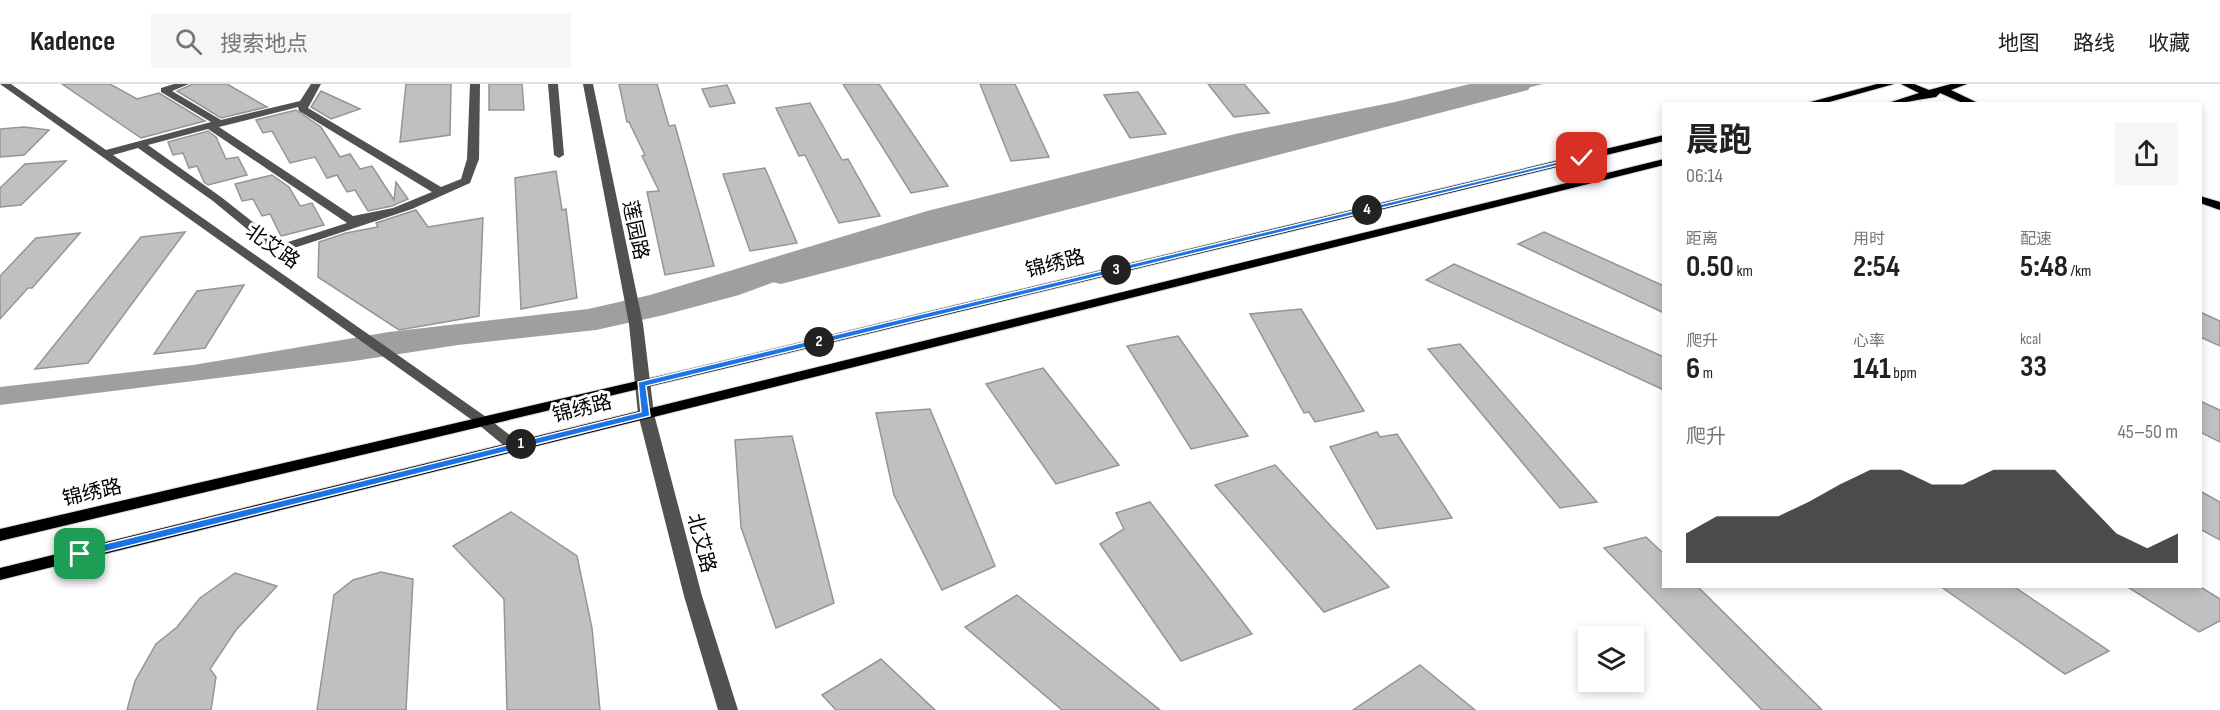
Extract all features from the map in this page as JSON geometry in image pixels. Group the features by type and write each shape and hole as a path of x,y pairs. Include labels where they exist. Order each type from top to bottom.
{"main road":[{"path":"1817,102 1889,84"},
{"path":"1906,84 1941,90 1970,102"},
{"path":"1941,90 1962,84"},
{"path":"1895,102 1927,89"},
{"path":"1927,89 1950,102"},
{"name":"锦绣路","path":"0,535 484,422 1662,138"},
{"name":"锦绣路","path":"0,574 1662,162"},
{"path":"2202,191 2220,197"},
{"path":"2202,200 2220,206"}],"street":[{"name":"北艾路","path":"5,84 484,422 514,446"},
{"path":"153,84 216,125 351,220 376,217"},
{"path":"164,90 184,84"},
{"path":"318,84 304,103 303,110 369,147 440,192"},
{"path":"139,144 217,199 269,241 285,247 420,203 466,182 473,159 475,84"},
{"path":"553,84 559,155"},
{"name":"莲园路","path":"588,84 636,324 641,384"},
{"path":"105,154 304,103"},
{"name":"北艾路","path":"641,384 646,414 693,596 728,710"}],"shaded area":[{"path":"1470,84 1543,84 1385,123 1356,126 1057,202 997,208 931,235 837,259 739,295 596,330 458,345 354,361 0,405 0,387 193,365 389,332 588,309 650,295 927,211 1235,134 1395,102"}],"building":[{"path":"62,84 110,84 137,99 159,93 205,121 141,138"},
{"path":"193,84 227,84 267,107 221,118 177,91"},
{"path":"406,84 451,84 450,135 400,142"},
{"path":"489,84 522,84 524,110 489,110"},
{"path":"619,84 657,84 669,126 675,125 714,266 665,275 647,192 659,191 642,156 645,155 627,122"},
{"path":"843,84 879,84 948,186 911,193"},
{"path":"980,84 1015,84 1049,157 1011,161"},
{"path":"1208,84 1244,84 1269,113 1234,117"},
{"path":"727,85 735,103 710,107 702,89"},
{"path":"321,91 360,109 331,119 311,107"},
{"path":"1138,92 1166,134 1130,138 1104,95"},
{"path":"810,103 842,160 848,159 880,216 839,223 805,155 799,156 776,108"},
{"path":"296,110 321,127 340,157 350,154 360,169 372,166 394,200 396,182 408,199 392,206 368,211 355,190 347,192 337,175 327,178 315,157 290,163 272,131 263,133 256,120"},
{"path":"24,127 49,130 24,155 0,157 0,129"},
{"path":"208,131 216,137 226,159 238,157 247,175 208,185 204,182 197,166 189,168 183,153 173,155 168,142"},
{"path":"66,161 21,205 0,207 0,188 25,164"},
{"path":"765,168 797,243 750,251 723,174"},
{"path":"556,171 562,210 566,209 577,298 521,309 515,178"},
{"path":"272,175 289,187 300,206 312,203 324,225 281,236 270,214 262,216 253,199 242,201 235,184"},
{"path":"416,210 428,227 483,218 479,316 399,330 318,277 319,242 346,233 378,227 376,223"},
{"path":"185,232 88,363 35,369 141,237"},
{"path":"1544,232 1662,285 1662,312 1518,244"},
{"path":"80,233 32,288 28,288 0,319 0,276 36,238"},
{"path":"1454,264 1662,356 1662,389 1426,280"},
{"path":"244,285 205,348 154,354 197,291"},
{"path":"1301,309 1364,411 1315,422 1309,412 1304,413 1250,314"},
{"path":"2202,313 2220,321 2220,346 2202,338"},
{"path":"1178,336 1248,436 1191,449 1127,346"},
{"path":"1460,344 1597,502 1560,508 1428,349"},
{"path":"1043,368 1119,465 1056,484 986,384"},
{"path":"2202,402 2220,410 2220,442 2202,433"},
{"path":"930,409 995,566 942,590 894,495 876,413"},
{"path":"1377,432 1380,437 1397,434 1452,518 1377,529 1330,447"},
{"path":"792,436 834,603 776,628 741,527 735,440"},
{"path":"1275,465 1389,587 1324,612 1215,485"},
{"path":"2202,492 2220,502 2220,540 2202,530"},
{"path":"1150,502 1252,634 1181,661 1100,544 1124,529 1116,513"},
{"path":"511,512 577,556 592,628 600,710 507,710 504,599 453,546"},
{"path":"1646,537 1662,552 1662,588 1699,588 1822,710 1762,710 1604,548"},
{"path":"381,572 413,579 406,710 317,710 334,595 353,580"},
{"path":"235,573 277,586 236,630 210,669 216,677 211,710 127,710 135,681 156,644 177,627 200,598"},
{"path":"1943,588 2016,588 2109,651 2065,674"},
{"path":"2129,588 2202,588 2220,599 2220,621 2199,632"},
{"path":"1017,595 1160,710 1062,710 965,627"},
{"path":"881,659 935,710 836,710 822,695"},
{"path":"1420,665 1475,710 1353,710"}],"waterway":[{"path":"781,273 1518,84"}],"route":[{"path":"80,554 646,414 641,384 1582,158"}]}
